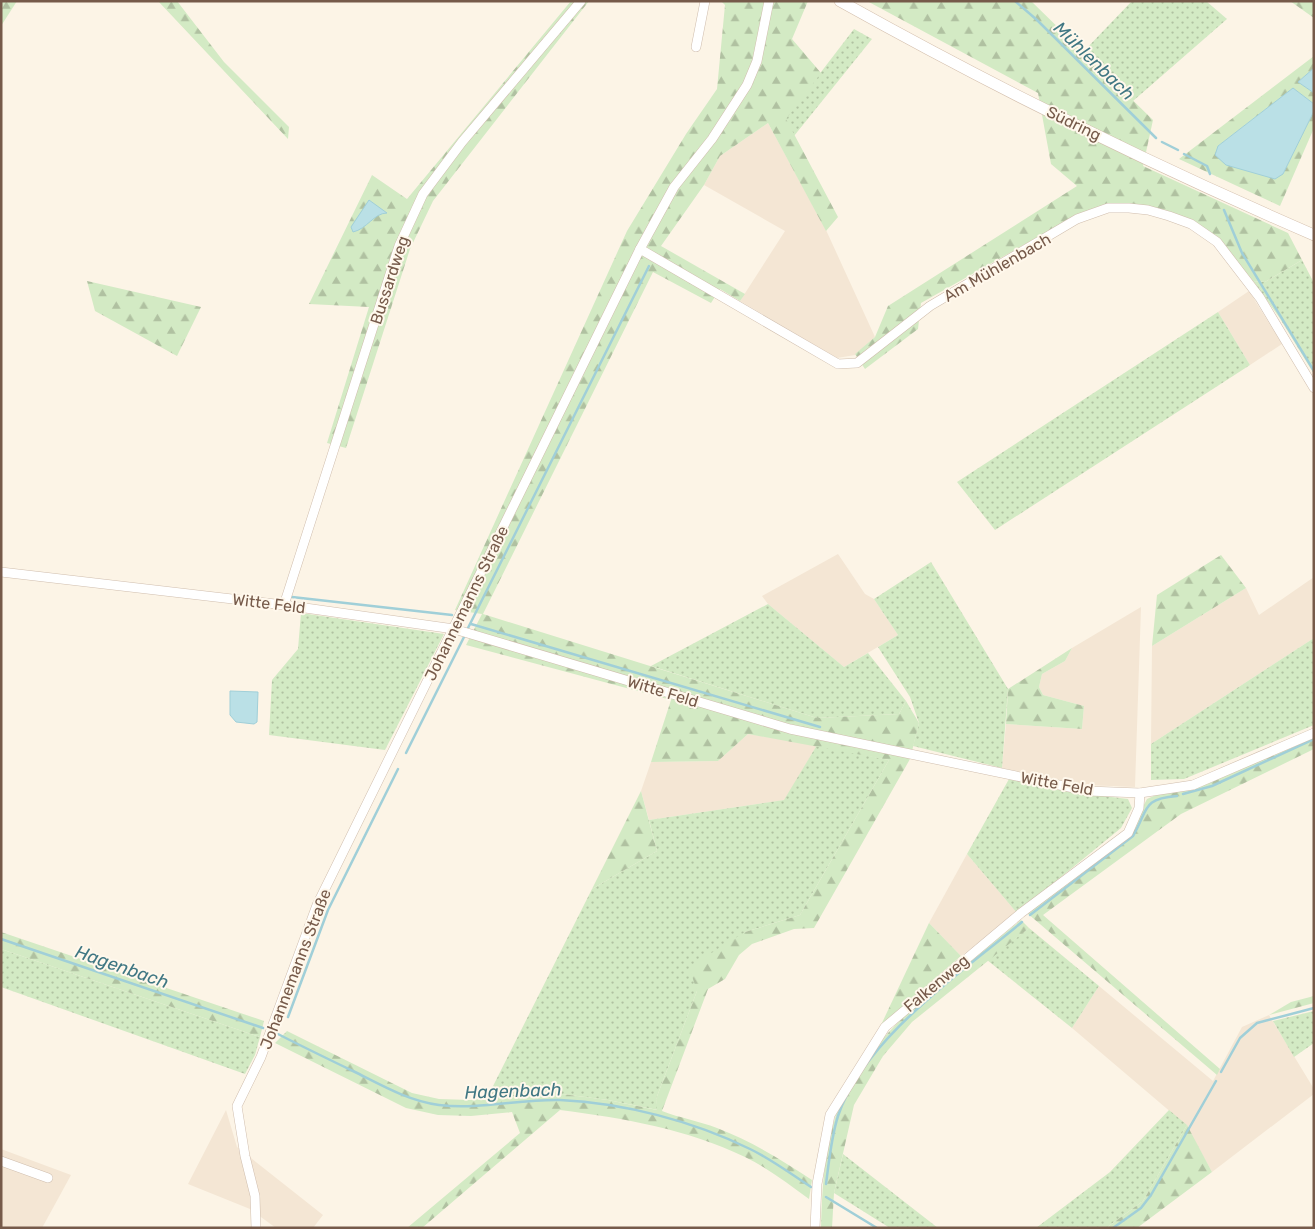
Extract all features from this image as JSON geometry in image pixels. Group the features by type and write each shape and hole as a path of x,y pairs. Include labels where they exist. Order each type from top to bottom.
{"main road":[{"name":"Südring","path":"840,1 914,42 1076,125 1222,195 1314,235"}],"street":[{"name":"Bussardweg","path":"284,605 399,246 411,214 423,194 462,142 581,1"},
{"path":"696,47 705,1"},
{"name":"Johannemanns Straße","path":"256,1228 255,1196 245,1156 237,1106 261,1057 317,904 640,249 674,187 712,139 747,85 757,60 769,1"},
{"name":"Am Mühlenbach","path":"640,249 838,364 857,363 930,306 1078,219 1108,208 1148,210 1191,224 1216,242 1260,298 1314,388"},
{"name":"Witte Feld","path":"1,572 284,605 454,629 790,729 1088,791 1140,793 1194,785 1314,733"},
{"name":"Falkenweg","path":"815,1228 817,1184 830,1114 885,1027 1027,908 1128,833 1139,808 1140,793"},
{"path":"1,1161 48,1178"}],"shaded area":[{"path":"768,123 826,230 875,337 855,355 837,358 740,301 785,231 704,185 720,156"},
{"path":"1249,291 1282,344 1250,365 1218,312"},
{"path":"838,554 865,594 874,599 898,635 844,667 768,604 762,596"},
{"path":"1314,577 1314,638 1151,744 1152,646 1246,588 1259,615"},
{"path":"1141,607 1135,787 1085,785 1002,768 1006,724 1082,729 1084,706 1043,695 1039,687 1042,674 1065,661 1072,648"},
{"path":"748,734 817,745 785,800 649,820 641,791 651,762 718,761"},
{"path":"967,854 1017,913 961,956 929,923"},
{"path":"1099,986 1213,1081 1242,1027 1269,1015 1314,1089 1314,1094 1212,1172 1186,1125 1072,1028"},
{"path":"226,1110 237,1147 323,1215 313,1228 276,1228 250,1209 188,1184"},
{"path":"1,1149 71,1175 42,1228 1,1228"}],"green space":[{"path":"1,1 17,1 1,26"},
{"path":"158,1 177,1 224,62 289,127 288,139"},
{"path":"571,1 589,1 433,201 410,249 346,448 327,443 369,307 309,304 372,175 407,199"},
{"path":"721,1 808,1 792,39 821,73 786,119 838,217 826,231 768,123 720,156 704,185 661,246 745,294 740,301 720,289 711,303 653,272 483,614 817,718 899,714 906,701 919,723 910,759 814,928 794,929 752,944 739,955 725,979 708,989 662,1111 717,1128 778,1158 812,1180 809,1199 778,1176 753,1161 723,1147 654,1126 560,1110 422,1228 407,1228 520,1133 512,1112 471,1116 438,1115 406,1108 275,1043 287,1031 412,1093 439,1099 470,1100 512,1095 562,1094 608,1100 657,1110 656,1099 697,991 689,967 745,932 800,915 889,760 748,734 718,761 651,762 671,700 466,645 482,614 455,610 627,231 686,134 717,89 725,5"},
{"path":"867,1 1031,1 1153,120 1143,166 1288,233 1302,260 1265,282 1253,281 1216,236 1172,213 1118,204 1095,208 1075,216 921,303 918,329 865,369 855,354 875,337 888,306 1077,186 1051,164 1038,93"},
{"path":"1132,1 1206,1 1227,19 1133,101 1084,51"},
{"path":"1290,1 1314,1 1314,18"},
{"path":"854,29 872,39 794,136 785,119"},
{"path":"1314,56 1314,68 1298,82 1314,93 1314,104 1293,88 1218,146 1283,174 1314,111 1314,128 1280,206 1179,159"},
{"path":"1302,260 1314,283 1314,374 1279,317 1253,281 1265,282"},
{"path":"87,281 201,307 177,356 95,311"},
{"path":"1218,312 1250,365 995,530 957,482"},
{"path":"1221,555 1246,588 1152,646 1157,595"},
{"path":"931,562 1008,689 1002,768 913,746 919,723 910,697 878,647 898,635 874,599"},
{"path":"768,604 844,667 868,653 906,701 899,714 817,718 651,666"},
{"path":"301,613 444,634 385,750 269,735 272,680 298,649"},
{"path":"1314,638 1314,725 1184,779 1151,780 1151,744"},
{"path":"1072,648 1065,661 1042,674 1039,687 1043,695 1084,706 1082,729 1006,724 1008,689"},
{"path":"1314,737 1314,749 1181,814 1043,915 1220,1069 1217,1075 1027,913 1129,834 1147,799 1156,795 1197,788"},
{"path":"817,745 889,760 800,915 745,932 697,991 656,1099 658,1110 608,1100 562,1094 487,1098 592,889 657,851 649,820 784,800"},
{"path":"1009,779 1087,794 1128,799 1132,808 1121,828 1017,913 967,854"},
{"path":"641,791 657,851 592,889"},
{"path":"1021,920 1029,928 912,1022 883,1056 854,1105 834,1193 832,1228 821,1228 826,1157 836,1115 849,1085 867,1058 890,1031 915,1007 941,983"},
{"path":"929,923 961,956 881,1025"},
{"path":"1029,928 1099,986 1072,1028 987,960"},
{"path":"1,932 264,1021 260,1037 1,949"},
{"path":"1,949 260,1037 255,1055 245,1074 1,987"},
{"path":"1314,996 1314,1003 1269,1015 1291,1002"},
{"path":"1314,1011 1314,1043 1294,1057 1273,1021"},
{"path":"1169,1110 1187,1125 1143,1201 1106,1228 1036,1228 1110,1172"},
{"path":"1187,1125 1212,1172 1137,1228 1106,1228 1143,1201"},
{"path":"843,1154 938,1228 890,1228 834,1193"}],"water":[{"path":"1314,68 1314,93 1298,82"},
{"path":"1293,88 1314,104 1314,111 1283,174 1275,179 1226,165 1215,155 1218,146"},
{"path":"369,200 387,213 378,216 353,232 351,227"},
{"path":"230,691 258,692 257,722 254,724 236,722 230,715"}],"waterway":[{"name":"Mühlenbach","path":"1015,1 1037,20 1156,138"},
{"name":"Mühlenbach","path":"1162,142 1178,150"},
{"name":"Mühlenbach","path":"1184,154 1207,166 1210,174"},
{"name":"Mühlenbach","path":"1224,210 1242,253 1314,371"},
{"path":"468,628 649,266"},
{"path":"292,597 452,615"},
{"path":"471,624 820,727"},
{"path":"406,753 464,637"},
{"path":"1183,794 1212,786 1314,739"},
{"path":"288,1017 328,910 398,769"},
{"path":"1030,915 1133,836 1144,812 1151,803 1165,797 1177,796"},
{"path":"826,1184 832,1141 838,1116 851,1088 869,1060 917,1009 1022,922"},
{"name":"Hagenbach","path":"1,939 263,1028"},
{"path":"1221,1072 1240,1038 1257,1023 1314,1008"},
{"name":"Hagenbach","path":"274,1032 386,1088 428,1103 469,1106 560,1100 609,1105 658,1115 705,1130 750,1149 811,1187"},
{"path":"1113,1228 1141,1208 1151,1195 1216,1081"},
{"name":"Hagenbach","path":"826,1197 877,1228"}]}
